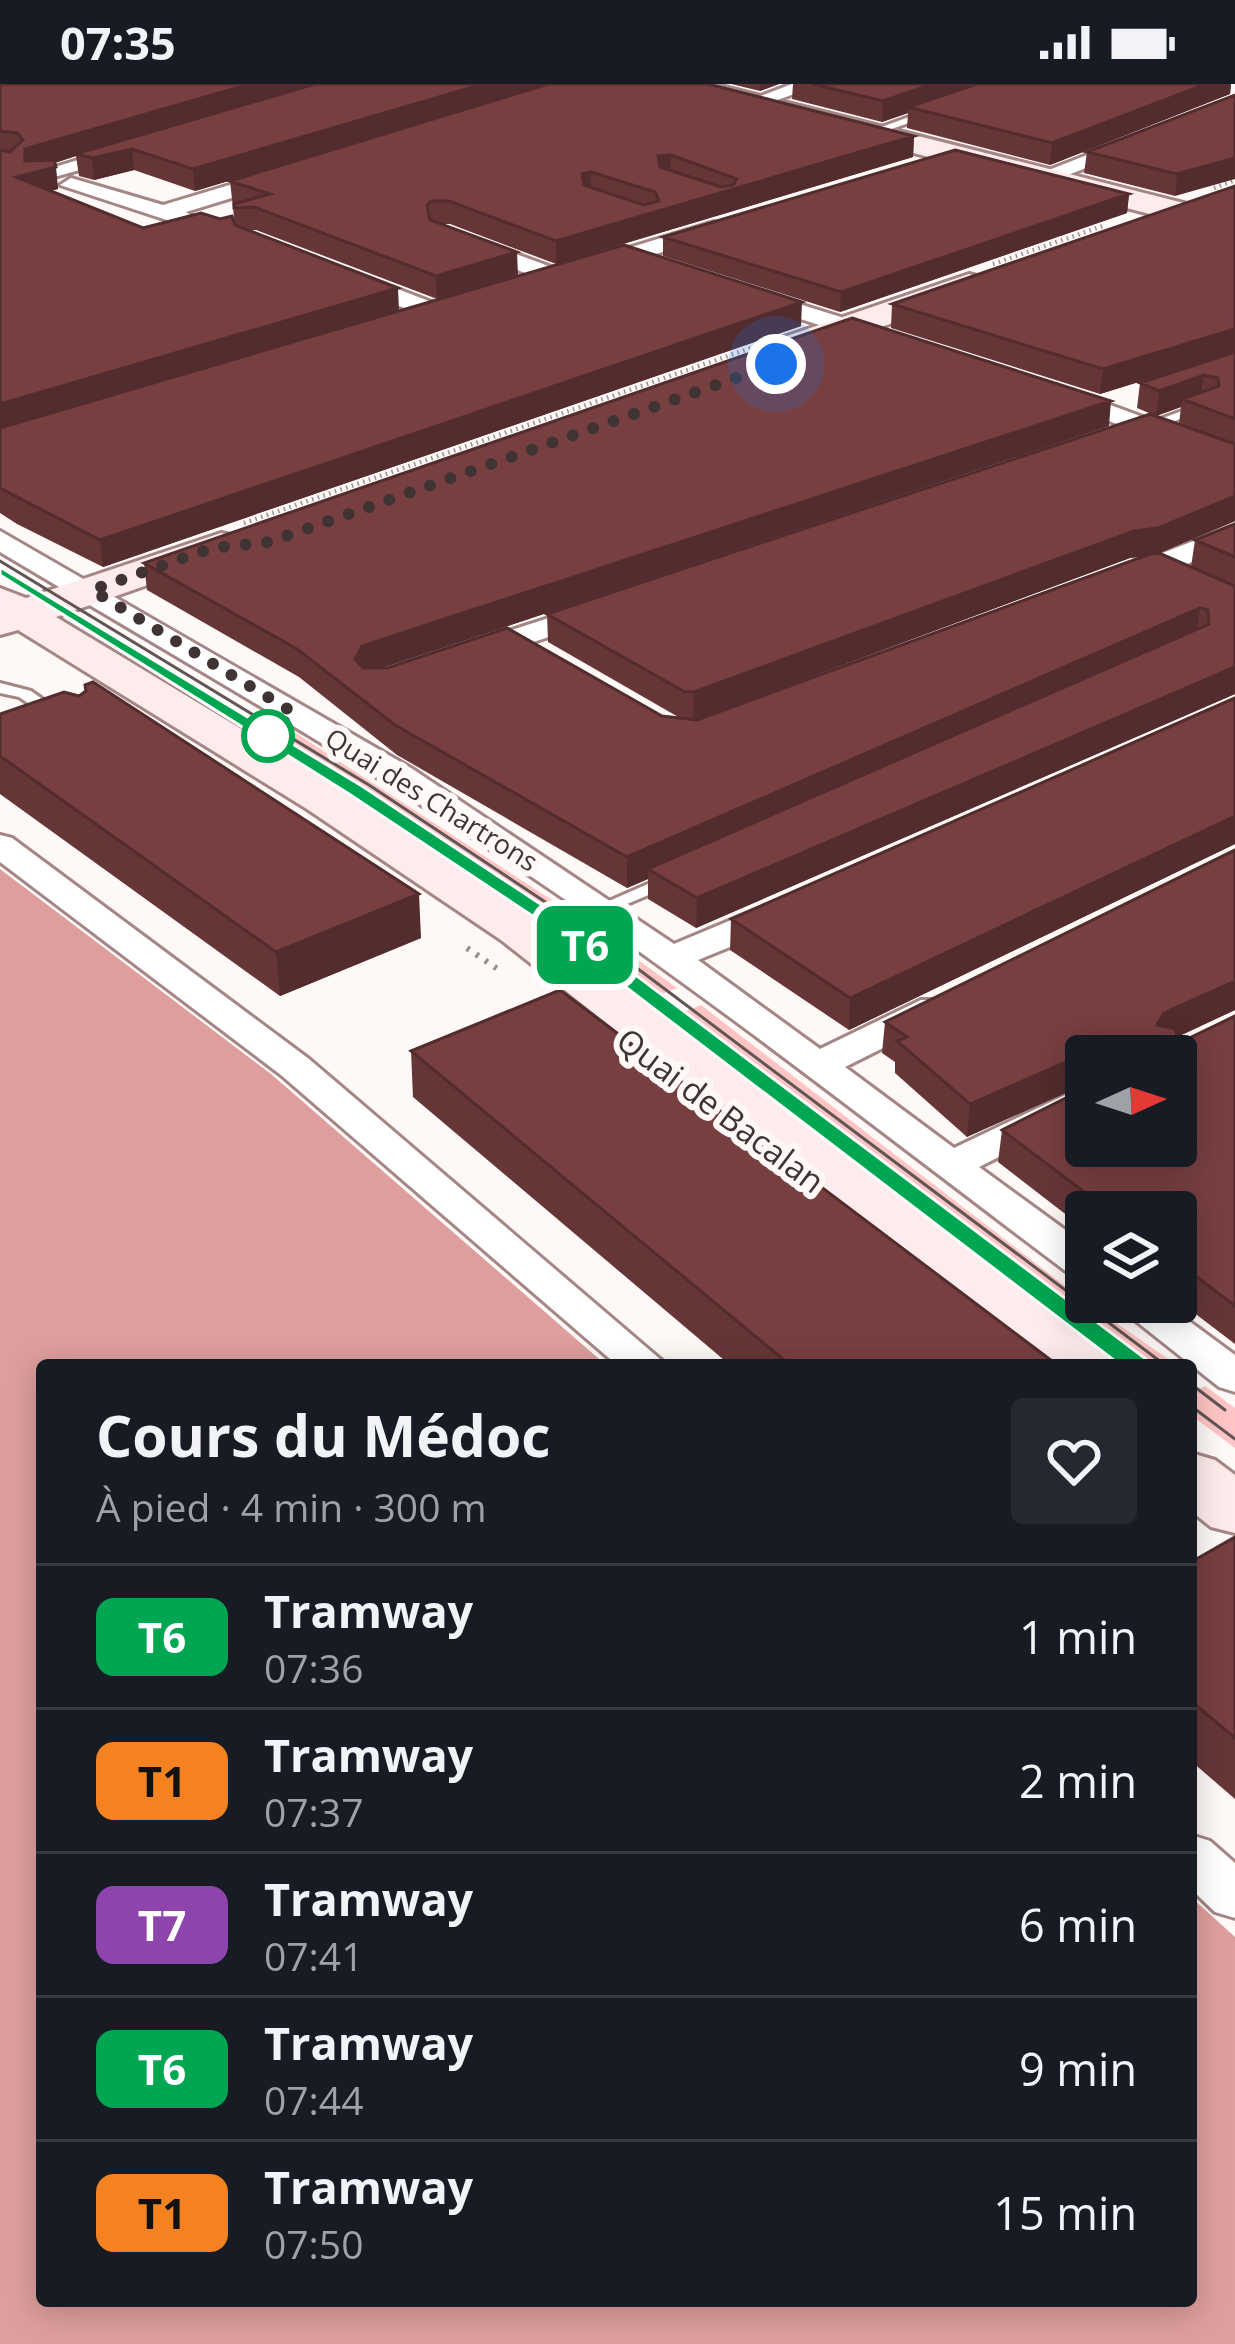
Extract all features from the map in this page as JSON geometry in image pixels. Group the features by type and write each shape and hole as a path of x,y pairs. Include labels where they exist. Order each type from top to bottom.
{"main road":[{"path":"679,84 1235,226"},
{"path":"1123,230 1167,209 1235,191"},
{"path":"760,357 994,269"},
{"path":"6,616 256,533"},
{"name":"Quai des Chartrons","path":"6,616 324,799 575,985"},
{"name":"Quai de Bacalan","path":"575,985 1042,1359"},
{"name":"Quai de Bacalan","path":"575,985 1074,1359"},
{"path":"1197,1455 1235,1484"},
{"path":"1197,1481 1235,1510"}],"street":[{"path":"752,103 812,84"},
{"path":"1042,177 1235,103"},
{"path":"156,142 48,177 202,224"},
{"path":"918,168 957,155"},
{"path":"129,203 302,161 161,213"},
{"path":"520,287 743,220"},
{"path":"440,233 557,277"},
{"path":"625,256 669,270"},
{"path":"316,265 448,309 394,326"},
{"path":"734,291 916,348"},
{"path":"1021,381 1235,460"},
{"path":"1101,407 1144,393"},
{"path":"1093,445 1148,426"},
{"path":"1199,446 1235,434"},
{"path":"1235,534 1150,569 1235,602"},
{"name":"Quai des Chartrons","path":"0,540 294,713 602,908 671,958"},
{"path":"435,665 619,604"},
{"path":"512,640 553,664"},
{"path":"294,713 330,701"},
{"path":"0,845 308,1061 638,1359"},
{"path":"671,958 802,902"},
{"path":"671,958 1065,1250"},
{"path":"817,1066 966,992"},
{"path":"951,1165 1065,1108"},
{"path":"1162,1323 1235,1377"},
{"path":"1197,1861 1235,1896"}],"lane":[{"path":"869,133 948,106"},
{"path":"1148,426 1207,406"},
{"path":"0,688 25,694 80,729"},
{"path":"602,908 691,869"}],"path":[{"path":"994,269 1167,209 1235,180"},
{"path":"212,548 220,531 838,324"}],"shaded area":[{"path":"296,733 561,906 534,916 271,742"},
{"path":"0,869 271,1074 599,1359 36,1359 36,2307 1197,2307 1197,1902 1235,1937 1235,2344 0,2344"},
{"path":"584,921 677,988 647,1000 555,932"},
{"path":"701,1005 1065,1286 1065,1318 671,1017"},
{"path":"1072,1323 1116,1323 1168,1359 1119,1359"},
{"path":"1205,1386 1235,1408 1235,1448 1197,1420 1197,1391"}],"building":[{"path":"0,84 250,84 25,149 25,161 54,160 56,167 16,177 143,228 201,213 220,219 232,216 235,225 398,288 0,404 0,150 10,152 23,140 17,133 0,131"},
{"path":"315,84 483,84 193,169 132,149 92,158 76,154"},
{"path":"548,84 708,84 914,136 556,241 449,201 431,201 427,206 430,220 517,252 436,276 254,207 234,208 234,204 270,194 230,181","holes":["671,155 737,179 721,187 660,167 658,156","591,172 655,192 659,201 644,205 584,185 582,174"]},
{"path":"813,84 933,84 883,101"},
{"path":"977,84 1206,84 1052,143 908,107"},
{"path":"1235,95 1235,158 1177,174 1087,152"},
{"path":"955,150 1129,194 841,292 663,237"},
{"path":"1235,186 1235,329 1103,369 892,304"},
{"path":"624,245 802,302 100,540 0,488 0,428"},
{"path":"852,318 1111,401 362,646 355,659 363,668 387,668 507,628 662,716 697,720 1159,553 1235,586 1235,667 697,898 648,869 1209,624 1208,610 1200,608 627,857 395,725 297,649 144,563"},
{"path":"1235,352 1235,419 1182,399 1219,386 1218,378 1204,375 1159,391 1140,383"},
{"path":"1150,414 1235,444 1235,496 1158,528 1134,531 694,692 685,692 547,614"},
{"path":"1235,524 1235,557 1195,540"},
{"path":"93,682 419,894 276,952 0,756 0,714 64,692 79,696"},
{"path":"1235,698 1235,816 850,998 731,919"},
{"path":"1235,850 1235,981 1164,1013 1157,1025 1176,1029 1177,1035 1065,1035 1065,1062 970,1104 897,1041 907,1037 885,1022"},
{"path":"560,990 1049,1359 783,1359 411,1051"},
{"path":"1235,1016 1235,1306 1197,1277 1197,1191 1083,1191 1002,1130 1065,1098 1065,1167 1197,1167 1195,1035"},
{"path":"1235,1537 1235,1738 1197,1706 1197,1559"}],"tram line":[{"path":"0,561 369,785 577,923 1157,1359"},
{"name":"T6","path":"0,572 355,790 541,913 1129,1359"},
{"path":"1197,1389 1225,1410"},
{"path":"1197,1410 1235,1439"}],"route":[{"path":"268,736 294,713 92,590 212,548 269,542 776,364"}]}
